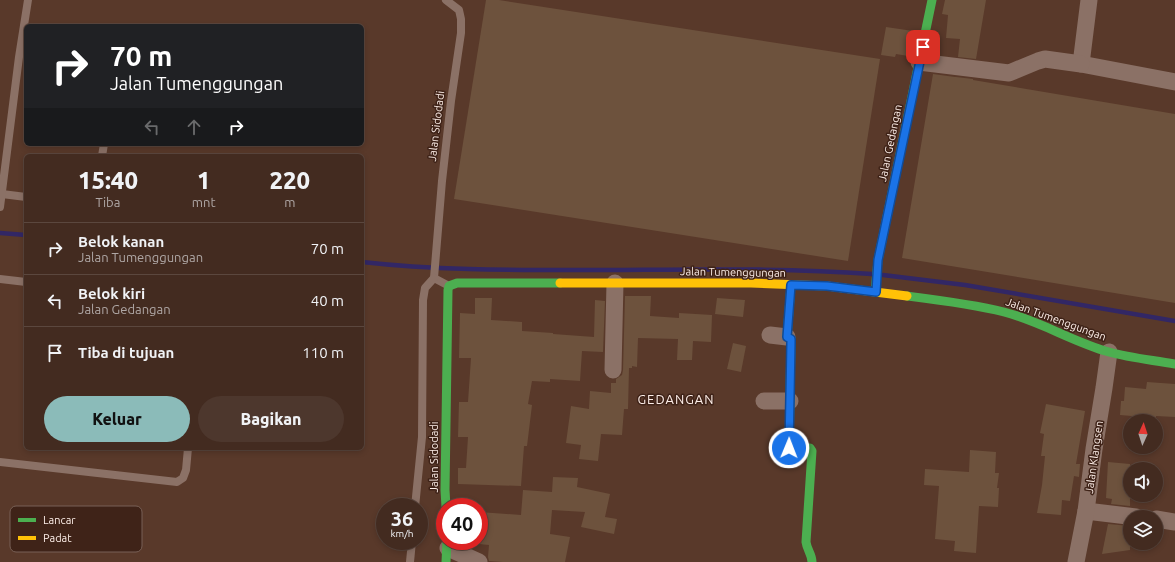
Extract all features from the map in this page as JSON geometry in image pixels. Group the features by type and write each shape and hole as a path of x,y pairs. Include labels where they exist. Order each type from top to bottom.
{"street":[{"name":"Jalan Gedangan","path":"876,287 878,260 932,0"},
{"path":"1081,64 1089,0"},
{"path":"919,62 1009,73 1045,59 1081,64 1175,82"},
{"name":"Jalan Tumenggungan","path":"449,286 457,283 743,283 876,287 1004,312 1109,352 1175,364"},
{"path":"613,370 615,283"},
{"path":"791,285 779,336 791,339 789,448 790,450 810,448 812,451 806,542 806,546 812,556 812,562"},
{"name":"Jalan Sidodadi","path":"445,498 449,286"},
{"name":"Jalan Klangsen","path":"1076,562 1086,511 1109,352"},
{"path":"764,401 790,401"},
{"path":"1086,511 1123,515"},
{"path":"1163,520 1175,522"},
{"path":"447,550 479,562"}],"lane":[{"path":"24,24 28,0"},
{"name":"Jalan Sidodadi","path":"434,275 442,181 462,19 459,10 446,0"},
{"path":"0,207 24,25"},
{"path":"2,194 24,197"},
{"path":"416,498 422,437 423,300 425,288 434,275 449,286"},
{"path":"0,279 24,282"},
{"path":"0,462 177,482 183,478 186,470 188,450"},
{"path":"410,562 411,550"}],"building":[{"path":"486,0 499,0 880,59 848,261 454,199"},
{"path":"945,0 986,0 976,59 958,57 960,39 946,38 948,15 942,14"},
{"path":"886,27 913,31 908,56 896,54 895,57 881,55"},
{"path":"933,74 973,79 1175,114 1175,303 902,258"},
{"path":"625,296 651,296 650,316 679,318 679,313 712,315 711,342 693,341 692,360 677,360 678,339 638,338 637,367 632,366 632,368 629,368 628,409 624,409 622,435 601,434 598,461 579,459 581,445 566,443 571,406 589,409 590,391 611,393 611,383 616,383 616,379 622,375"},
{"path":"475,298 492,298 491,320 522,322 522,331 594,337 595,300 605,301 603,352 582,351 580,381 550,379 550,382 532,381 528,404 532,405 527,446 524,446 521,486 458,484 458,468 466,468 468,437 458,437 459,402 468,402 471,358 459,358 460,313 475,314"},
{"path":"717,298 745,300 743,317 715,314"},
{"path":"733,343 746,346 741,372 727,369"},
{"path":"1147,382 1175,384 1175,417 1163,416 1163,414 1120,415 1121,401 1124,401 1125,387 1146,389"},
{"path":"1046,404 1085,411 1076,464 1080,464 1079,477 1074,476 1070,501 1062,500 1061,515 1037,513 1045,456 1041,456 1044,434 1040,433"},
{"path":"970,450 996,452 995,473 999,473 997,488 999,488 998,507 979,506 976,553 954,551 955,541 935,539 939,486 924,485 925,469 969,472"},
{"path":"1108,462 1123,463 1123,502 1130,502 1130,506 1111,504 1112,499 1106,498"},
{"path":"553,477 578,478 577,487 610,494 605,517 617,519 614,534 581,527 585,512 552,510 550,534 570,537 565,562 489,561 488,513 521,515 523,490 552,492"},
{"path":"1108,524 1123,525 1123,550 1130,550 1102,554"}],"waterway":[{"path":"0,233 24,235"},
{"path":"364,262 415,267 469,269 798,270 872,274"},
{"path":"883,275 965,285 1175,321"}],"traffic: fast":[{"path":"875,292 878,260 932,0"},
{"path":"445,498 449,286 457,283 560,283"},
{"path":"791,285 787,337 791,339 789,450 810,448 812,451 806,542 812,562"},
{"path":"907,296 968,304 1004,312 1031,321 1082,343 1109,352 1175,364"},
{"path":"446,562 447,550"}],"traffic: slow":[{"path":"560,283 751,283 827,286 907,296"}],"district":[{"name":"GEDANGAN","path":"676,399"}],"route":[{"path":"789,448 791,339 787,337 791,285 827,286 876,292 878,260 923,47"}]}
